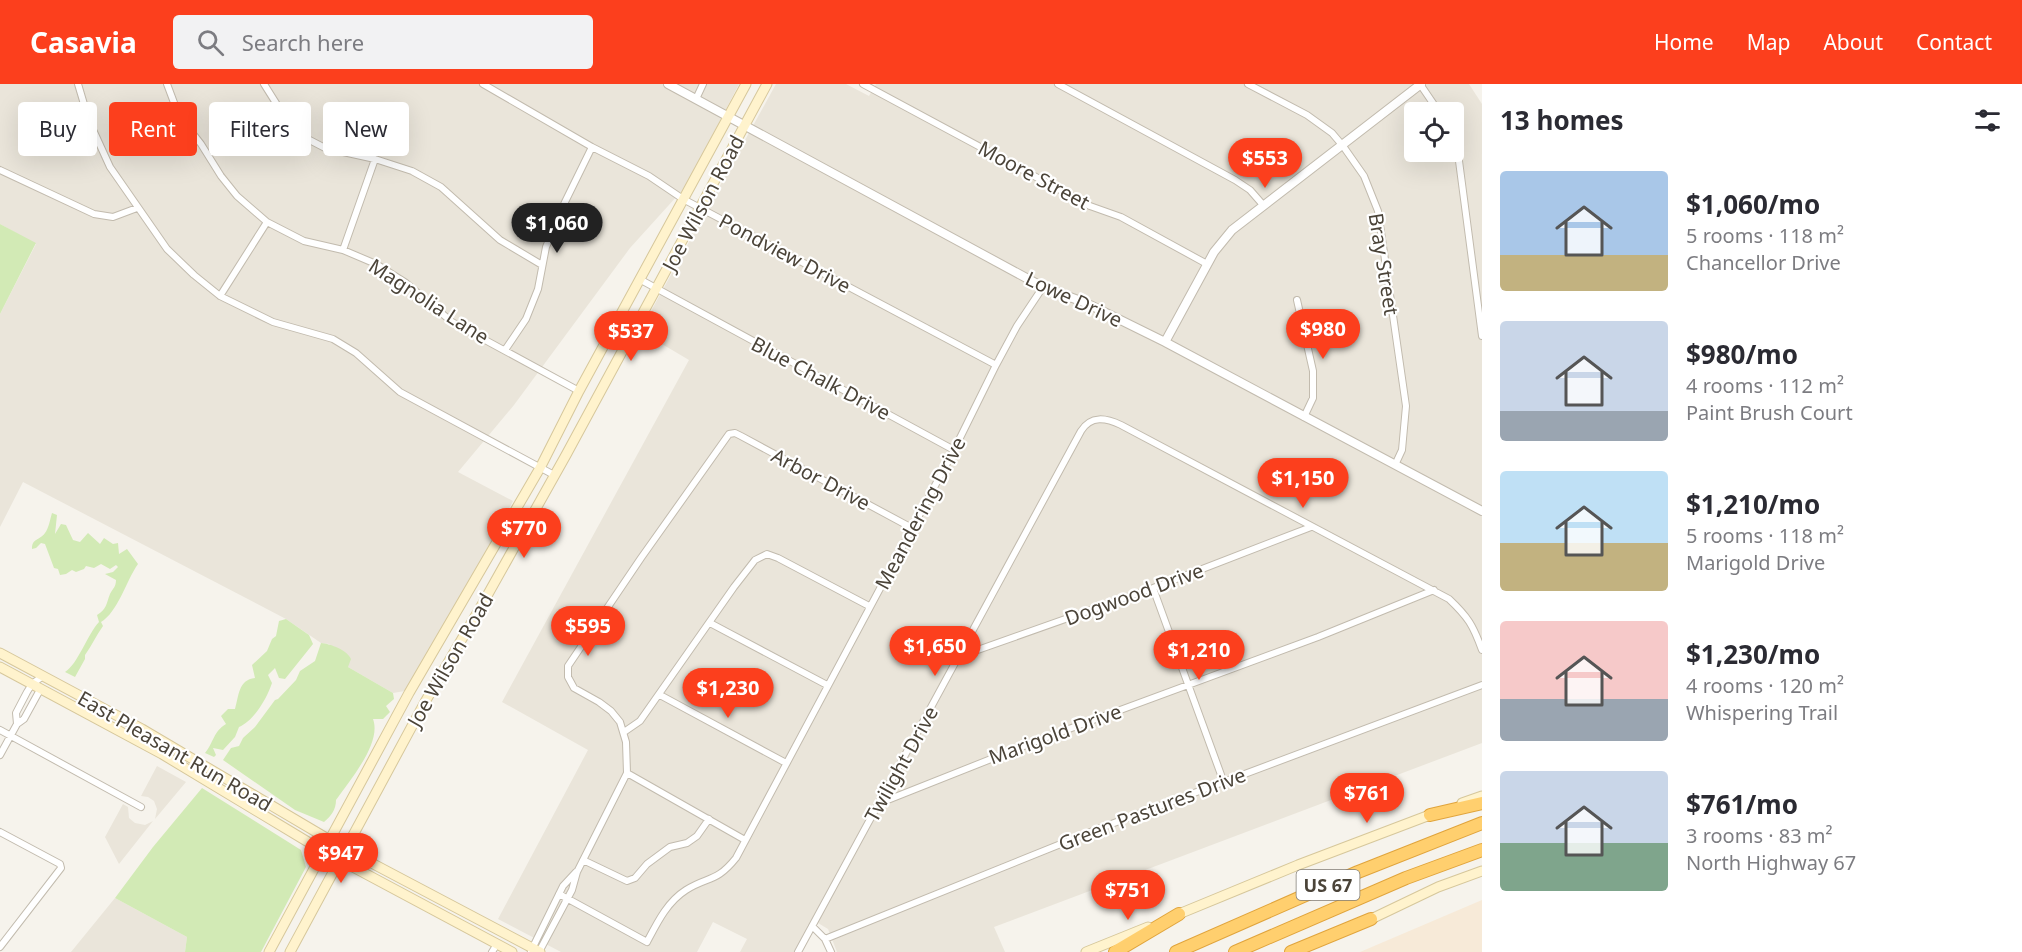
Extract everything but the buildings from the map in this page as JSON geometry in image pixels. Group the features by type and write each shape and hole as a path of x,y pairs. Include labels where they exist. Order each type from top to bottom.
{"highway":[{"path":"1430,815 1482,803"},
{"name":"US 67","path":"1176,952 1358,872 1482,823"},
{"name":"US 67","path":"1235,952 1406,878 1482,850"},
{"path":"1115,952 1179,914"},
{"path":"1291,952 1371,919"}],"main road":[{"name":"Joe Wilson Road","path":"269,952 409,693 540,468 579,391 746,84"},
{"name":"Joe Wilson Road","path":"290,952 425,702 554,475 767,84"},
{"name":"East Pleasant Run Road","path":"0,653 142,729 345,849 536,951"},
{"name":"East Pleasant Run Road","path":"0,667 178,764 248,808 494,948 512,952"},
{"path":"1086,952 1298,865 1482,796"},
{"path":"1299,952 1438,887 1482,872"}],"street":[{"path":"78,84 89,121 110,167 167,249 194,275 220,296 273,322 333,339 356,353 400,392 554,475"},
{"name":"Magnolia Lane","path":"167,84 179,116 201,144 221,176 237,196 267,222 304,241 343,250 376,264 406,283 452,322 579,391"},
{"path":"264,84 286,119 300,135 325,147 412,171 441,187 500,240 542,266"},
{"name":"Pondview Drive","path":"483,84 592,147 649,176 683,199 996,365"},
{"name":"Lowe Drive","path":"668,84 1043,287 1086,303 1166,342 1482,512"},
{"path":"696,99 703,84"},
{"name":"Moore Street","path":"865,84 1090,206 1121,217 1207,264"},
{"path":"1058,84 1235,180 1250,190 1264,206"},
{"name":"Bray Street","path":"1248,84 1317,121 1332,133 1364,176 1378,211 1406,406 1402,450 1395,465"},
{"path":"1166,342 1207,264 1232,230 1421,84 1433,102"},
{"path":"505,350 526,319 538,289 546,247 592,147"},
{"path":"343,250 375,159"},
{"path":"1459,162 1482,336"},
{"path":"0,170 94,214 113,217 137,208"},
{"path":"220,296 267,222"},
{"name":"Blue Chalk Drive","path":"641,280 954,450"},
{"name":"Meandering Drive","path":"559,894 647,942 663,912 674,899 687,889 719,876 736,858 954,450 996,365 1017,326 1043,287"},
{"path":"1297,300 1313,371 1313,398 1304,417"},
{"name":"Twilight Drive","path":"798,952 1084,425 1091,421 1108,419 1311,527"},
{"name":"Arbor Drive","path":"624,732 620,722 611,711 574,688 568,677 568,666 640,558 729,434 735,433 741,436 912,528"},
{"path":"1311,527 1449,599 1474,627 1482,650"},
{"name":"Dogwood Drive","path":"957,661 972,652 1153,588 1311,527"},
{"path":"536,951 568,899 577,872 627,773 628,754 624,732 640,721 660,695 755,560 767,554 869,606"},
{"path":"1153,588 1224,783"},
{"name":"Marigold Drive","path":"880,803 1028,744 1188,686 1434,590"},
{"path":"710,623 827,686"},
{"path":"0,755 16,724 16,713 32,684 43,676"},
{"path":"16,724 24,719 41,689 43,676"},
{"name":"Green Pastures Drive","path":"825,939 1017,861 1482,685"},
{"path":"660,695 786,764"},
{"path":"0,730 141,807"},
{"path":"627,773 745,840"},
{"path":"583,860 627,881 635,878 647,864 670,847 687,843 697,836 709,819"},
{"path":"0,832 60,864 62,868 0,947"},
{"path":"536,951 563,886 577,872"},
{"path":"812,926 825,939 831,952"}],"shaded area":[{"path":"0,84 739,84 687,185 630,248 514,405 458,472 513,501 472,578 405,691 393,693 348,667 329,644 321,643 286,619 23,482 0,527 0,314 36,244 0,224"},
{"path":"776,84 846,84 869,96 876,84 1469,84 1482,104 1482,743 994,927 1005,952 837,952 828,929 813,920 795,952 740,952 747,939 713,922 697,952 561,952 498,919 588,750 502,702 689,360 640,331"},
{"path":"157,766 186,782 155,819 157,809 154,801 141,796"},
{"path":"123,804 128,807 129,818 135,823 145,825 153,821 119,864 105,837"},
{"path":"115,898 187,937 185,952 71,952"},
{"path":"1482,900 1482,952 1360,952"}],"green space":[{"path":"0,224 36,243 0,314"},
{"path":"52,513 57,515 55,534 61,524 66,525 73,540 80,542 88,533 100,544 104,538 113,544 118,543 119,554 127,549 138,564 117,604 101,622 103,626 85,655 75,677 65,672 74,663 99,622 97,615 104,608 115,586 116,580 105,574 113,572 118,567 116,565 110,569 101,564 94,568 86,566 76,572 72,570 60,575 58,569 54,568 45,544 41,543 32,549 35,541 46,531"},
{"path":"286,619 309,635 313,644 285,679 279,678 275,668 268,675 272,683 263,702 250,720 239,727 235,737 223,750 213,748 216,755 214,757 205,753 218,730 226,724 221,716 228,709 235,709 242,685 249,679 255,678 252,665 267,651 272,639 276,636 279,621"},
{"path":"321,643 334,646 346,653 351,659 348,667 393,693 394,699 386,706 390,712 383,719 373,719 375,729 369,750 336,800 333,812 324,822 295,810 223,760 231,748 239,746 275,700 296,680 300,671 315,661"},
{"path":"202,788 301,850 306,867 261,952 185,952 187,937 115,898 153,847"}]}
